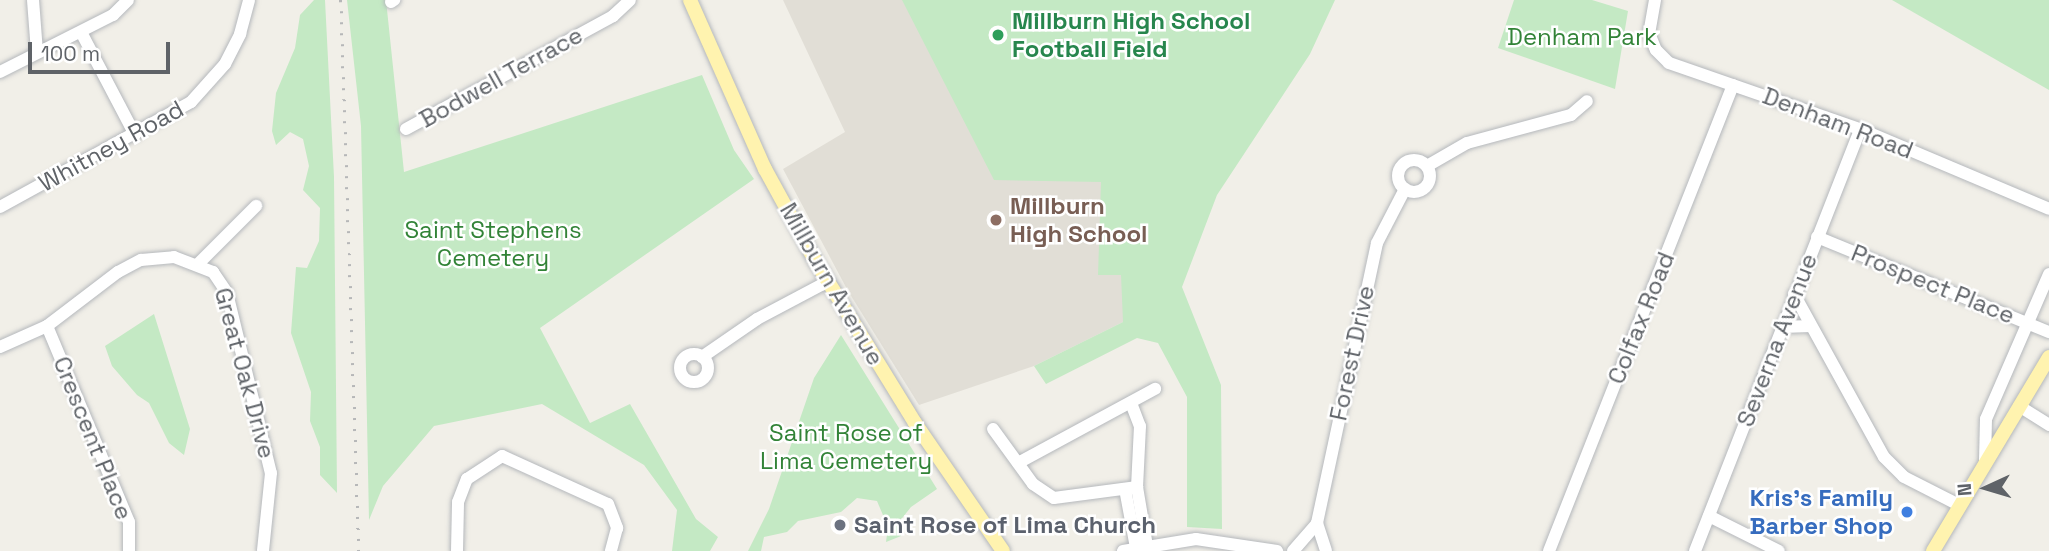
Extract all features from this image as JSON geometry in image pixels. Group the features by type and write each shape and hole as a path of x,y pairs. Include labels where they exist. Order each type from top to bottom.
{"main road":[{"name":"Millburn Avenue","path":"690,0 765,169 827,282 915,423 1003,551"},
{"path":"1933,551 1985,460 2049,358"}],"street":[{"path":"33,0 37,52"},
{"path":"0,72 113,15 128,0"},
{"name":"Whitney Road","path":"0,207 178,112 215,78 240,34 249,0"},
{"name":"Bodwell Terrace","path":"406,129 613,16 630,0"},
{"name":"Denham Road","path":"1655,0 1648,22 1651,42 1669,63 1860,129 2049,209"},
{"path":"81,32 135,135"},
{"name":"Colfax Road","path":"1549,551 1733,85"},
{"name":"Forest Drive","path":"1427,166 1467,143 1571,115 1587,101"},
{"name":"Severna Avenue","path":"1695,551 1860,129"},
{"name":"Forest Drive","path":"1414,160 1427,166 1427,186 1415,192 1405,189 1399,181 1401,167 1414,160"},
{"name":"Forest Drive","path":"1293,551 1317,523 1373,257 1391,211 1405,189"},
{"path":"199,263 256,206"},
{"name":"Prospect Place","path":"1817,237 2049,332"},
{"name":"Great Oak Drive","path":"0,347 47,326 131,264 165,256 199,263 224,284 271,473 263,551"},
{"path":"1985,460 1986,419 2049,274"},
{"path":"702,357 757,319 827,282"},
{"path":"1794,294 1884,457 1904,477 1959,505"},
{"name":"Crescent Place","path":"47,326 129,522 129,551"},
{"path":"1781,327 1811,326"},
{"path":"1018,463 1156,389"},
{"path":"1131,403 1140,426 1131,488 1136,549 1196,539 1277,551"},
{"path":"2019,407 2049,425"},
{"path":"993,429 1040,491 1054,498 1131,488"},
{"path":"457,551 458,502 467,479 502,456 608,504 617,528 611,551"},
{"path":"1709,516 1779,551"},
{"name":"Forest Drive","path":"1317,523 1326,551"}],"shaded area":[{"name":"Millburn High School","path":"783,0 1311,0 1123,322 1034,366 919,405 848,291 783,169 845,132"}],"green space":[{"path":"314,0 325,0 334,177 337,493 320,475 320,447 310,421 311,392 291,333 296,267 307,268 319,241 320,208 303,190 309,166 303,139 290,132 276,145 272,131 276,93 295,48 300,15"},
{"name":"Saint Stephens Cemetery","path":"347,0 386,0 404,172 702,75 734,150 754,179 540,328 590,423 630,404 696,519 718,537 710,551 672,551 677,510 644,465 542,404 434,426 383,486 369,520 361,126"},
{"path":"902,0 1335,0 1310,54 1217,195 1182,287 1221,385 1222,529 1187,527 1187,397 1158,343 1137,338 1046,384 1034,366 1123,322 1121,275 1098,275 1101,182 994,180"},
{"name":"Denham Park","path":"1514,0 1592,0 1628,11 1615,89 1498,48"},
{"path":"1892,0 2049,0 2049,90"},
{"path":"154,314 190,429 184,455 169,443 149,403 137,395 112,366 105,346"},
{"name":"Saint Rose of Lima Cemetery","path":"841,335 937,489 911,507 899,522 901,536 886,542 888,527 877,501 857,498 841,512 798,521 787,532 764,537 761,551 748,551 769,509 814,378"}],"railway":[{"path":"341,0 359,551"}],"place":[{"name":"Millburn High School Football Field","path":"998,35"},
{"name":"Millburn High School","path":"996,220"},
{"name":"Kris's Family Barber Shop","path":"1907,512"},
{"name":"Saint Rose of Lima Church","path":"840,525"}]}
